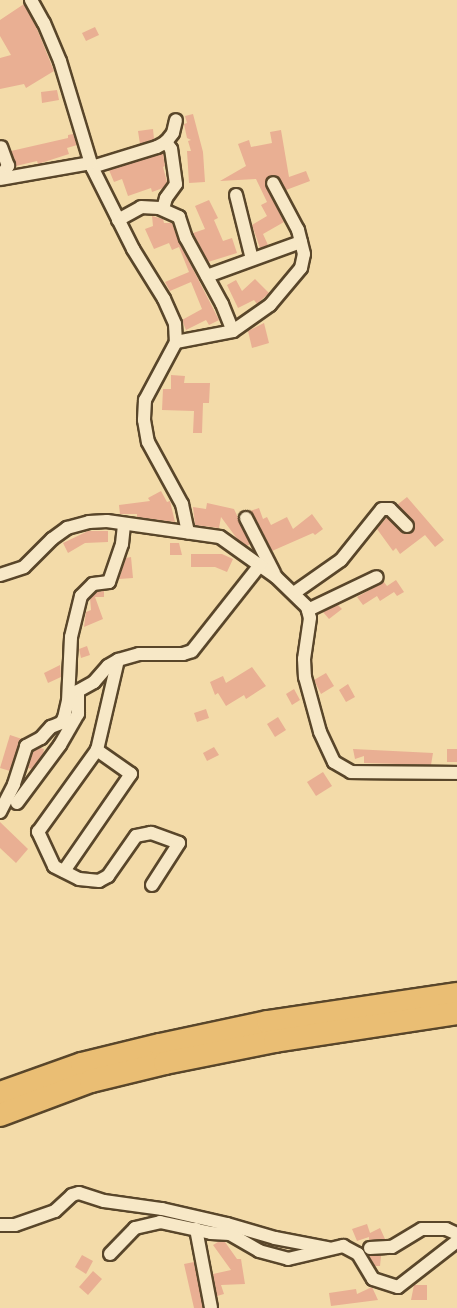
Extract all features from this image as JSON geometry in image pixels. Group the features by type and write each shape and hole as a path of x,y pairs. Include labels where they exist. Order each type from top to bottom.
{"highway":[{"path":"0,1093 82,1064 171,1043 268,1022 457,994"},
{"path":"0,1115 91,1081 165,1063 275,1041 457,1013"}],"street":[{"path":"31,0 44,23 60,61 92,165 133,249 164,298 175,324 176,342 145,400 144,420 148,442 182,504 188,532"},
{"path":"0,178 92,165 166,142 173,133 176,120"},
{"path":"163,209 166,198 176,184 171,149 166,142"},
{"path":"0,178 8,166 1,147"},
{"path":"176,342 233,331 270,305 301,268 304,254 298,230 273,183"},
{"path":"236,195 252,259"},
{"path":"118,219 137,207 163,209 179,217 186,238 233,331"},
{"path":"207,276 301,242"},
{"path":"294,593 341,560 381,509 390,509 407,526"},
{"path":"246,518 276,577"},
{"path":"0,575 24,567 52,539 67,528 89,522 124,524 220,537 276,577 308,610 305,677 320,732 334,762 342,770 457,773"},
{"path":"0,812 14,784 26,746 41,738 51,727 61,723 64,718 68,701 70,637 81,596 93,584 109,582 122,544 124,524"},
{"path":"17,803 60,745 78,714 78,691 94,682 108,666 118,660 139,654 183,654 192,651 260,565"},
{"path":"308,610 376,578"},
{"path":"118,660 97,750 38,832 54,866 79,879 99,881 108,876 136,836 151,833 179,843 152,885"},
{"path":"64,871 131,774 97,750"},
{"path":"0,1225 15,1226 55,1211 72,1195 79,1193 104,1201 162,1209 274,1238 332,1248"},
{"path":"110,1254 122,1238 140,1226 160,1222 230,1234 259,1251 288,1259 343,1246 358,1254 373,1280 398,1287 457,1241"},
{"path":"196,1228 211,1308"},
{"path":"370,1248 392,1247 422,1229 446,1229 457,1234"}],"building":[{"path":"24,4 54,71 26,88 24,84 0,89 0,58 11,55 0,36 0,20"},
{"path":"95,27 99,35 86,41 82,33"},
{"path":"57,90 59,100 42,103 41,92"},
{"path":"193,114 203,152 205,182 189,183 187,151 191,151 188,141 191,140 187,138 184,124 187,123 185,116"},
{"path":"153,129 154,139 140,144 138,131"},
{"path":"281,130 289,177 306,171 310,181 286,190 277,176 266,178 266,187 284,222 263,234 268,245 260,248 252,225 267,216 261,205 267,202 256,179 220,181 246,166 238,144 249,140 251,147 272,143 270,132"},
{"path":"73,134 77,145 67,148 69,154 38,164 37,161 16,166 11,151 68,138 68,135"},
{"path":"163,153 165,166 163,167 167,182 163,188 152,192 151,188 128,196 122,179 114,182 109,170"},
{"path":"209,200 218,218 214,220 223,241 232,238 237,253 208,262 193,233 205,229 195,206"},
{"path":"152,216 163,219 164,223 172,223 179,242 219,320 209,325 206,320 186,330 182,320 202,309 191,282 170,291 165,282 189,272 179,247 172,250 169,243 154,249 145,229 153,226"},
{"path":"255,279 269,293 257,304 254,300 238,308 227,285 236,280 242,291"},
{"path":"264,323 269,343 252,348 248,331"},
{"path":"171,375 185,376 184,383 210,383 209,403 203,403 202,433 193,433 194,411 162,410 163,389 171,389"},
{"path":"161,491 167,502 170,501 175,522 137,517 137,514 120,514 119,505 150,501 148,498"},
{"path":"407,497 444,540 435,547 425,535 400,554 396,548 393,551 377,529 387,517 404,534 413,531 413,521 397,505"},
{"path":"207,503 234,509 250,544 247,546 238,540 221,517 219,528 195,525 193,507 206,509"},
{"path":"259,508 263,519 267,517 271,525 287,517 293,529 312,514 323,529 315,535 313,533 272,551 250,511"},
{"path":"88,531 108,531 108,542 85,543 68,553 63,543"},
{"path":"170,543 179,543 182,555 170,555"},
{"path":"191,554 222,554 233,559 227,572 215,567 191,567"},
{"path":"131,557 133,578 119,579 126,558"},
{"path":"396,580 404,592 397,596 394,592 380,601 377,596 363,605 357,597 384,582 387,586"},
{"path":"104,591 104,597 95,597 103,619 84,627 86,612 91,610 90,598 97,592"},
{"path":"338,605 342,609 329,619 323,612"},
{"path":"87,646 90,655 81,658 79,649"},
{"path":"60,665 61,677 48,683 44,673"},
{"path":"252,667 266,686 246,699 244,695 226,706 218,693 215,695 210,682 223,676 226,683"},
{"path":"326,673 334,686 321,694 314,680"},
{"path":"348,684 355,697 346,702 339,690"},
{"path":"294,689 300,700 292,705 286,694"},
{"path":"206,709 209,718 197,722 194,713"},
{"path":"278,717 286,730 275,737 267,724"},
{"path":"10,735 22,739 10,771 0,768"},
{"path":"214,747 219,755 207,761 203,753"},
{"path":"40,748 44,749 43,755 32,769 28,768 33,752"},
{"path":"353,749 433,753 431,765 364,763 364,756 355,759"},
{"path":"447,749 457,749 457,762 447,762"},
{"path":"323,772 332,786 316,796 307,782"},
{"path":"0,822 28,849 16,863 0,848"},
{"path":"367,1224 370,1233 380,1228 385,1239 369,1240 369,1237 357,1241 352,1229"},
{"path":"225,1242 237,1259 241,1259 245,1284 221,1285 224,1294 217,1296 213,1274 231,1270 213,1245"},
{"path":"82,1255 93,1261 86,1274 75,1267"},
{"path":"369,1256 381,1256 380,1266 375,1266"},
{"path":"194,1262 203,1308 194,1308 184,1264"},
{"path":"93,1271 102,1279 88,1295 79,1287"},
{"path":"414,1285 427,1285 427,1300 411,1300"},
{"path":"372,1287 378,1300 331,1306 329,1293 356,1289 357,1294"}]}
